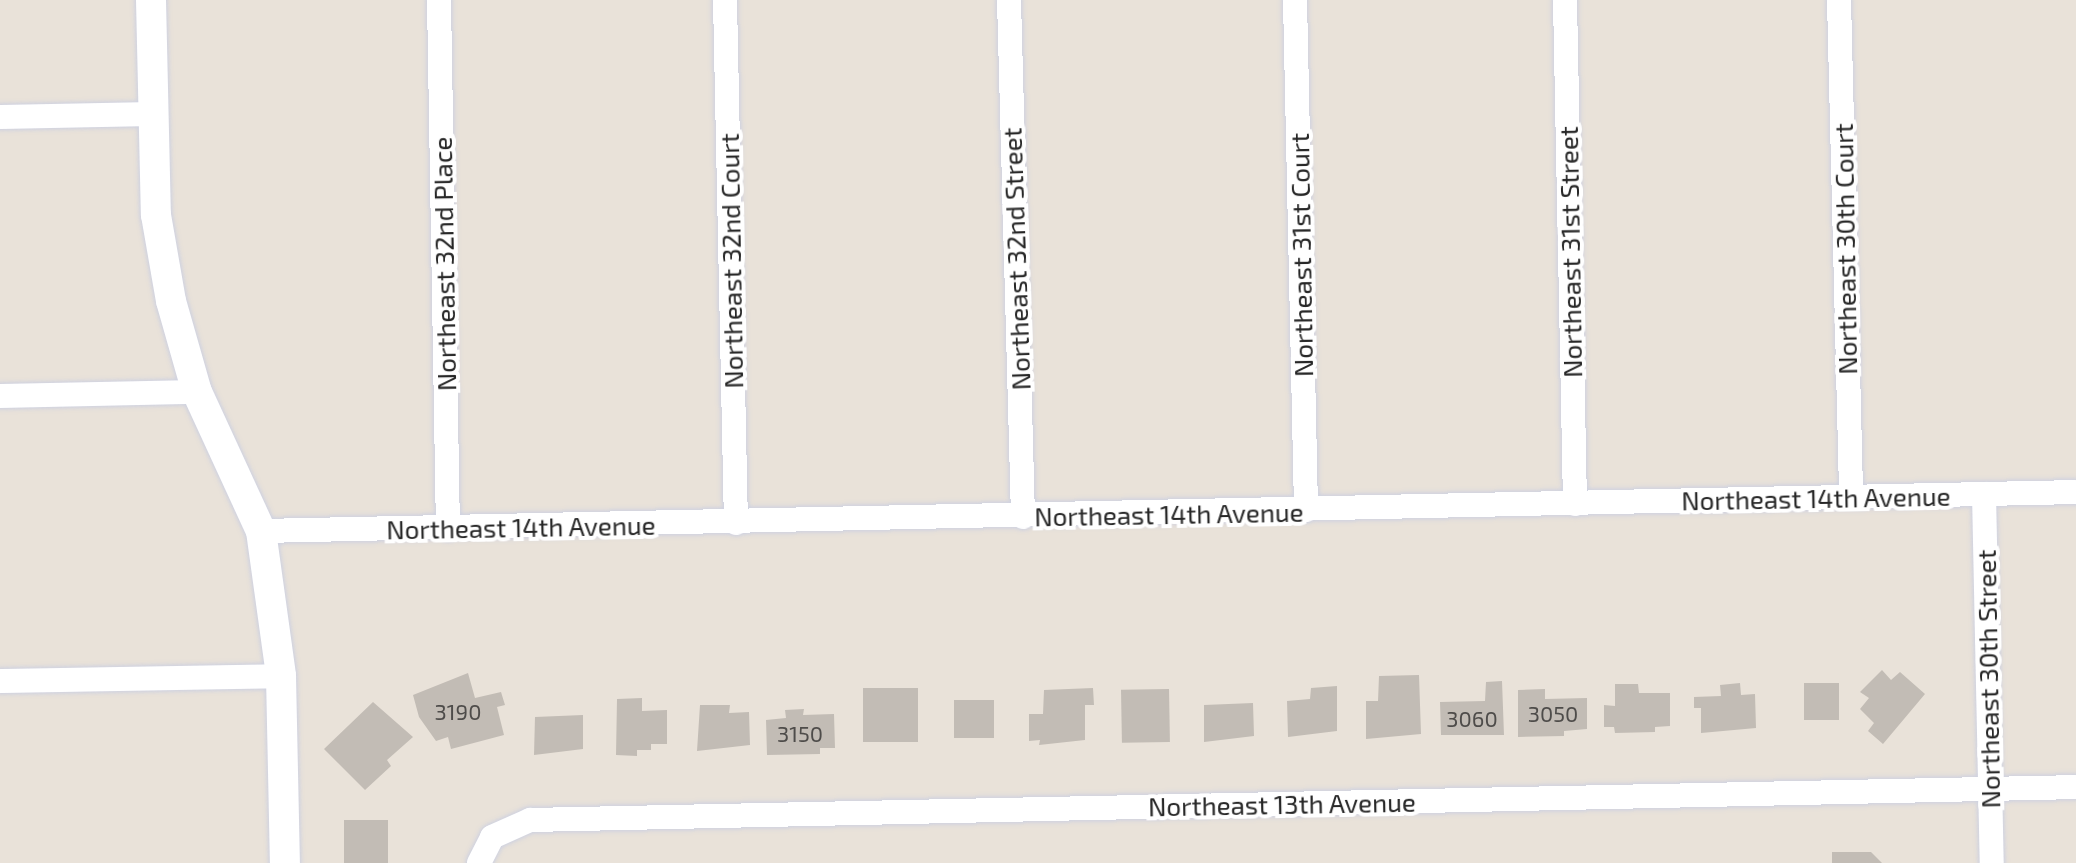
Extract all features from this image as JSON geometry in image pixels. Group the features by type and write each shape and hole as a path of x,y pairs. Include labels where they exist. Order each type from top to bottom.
{"street":[{"path":"151,0 156,215 171,301 197,392 261,531 281,676 285,863"},
{"name":"Northeast 32nd Place","path":"439,0 448,529"},
{"name":"Northeast 32nd Court","path":"725,0 736,523"},
{"name":"Northeast 32nd Street","path":"1009,0 1023,517"},
{"name":"Northeast 31st Court","path":"1295,0 1306,510"},
{"name":"Northeast 31st Street","path":"1565,0 1575,504"},
{"name":"Northeast 30th Court","path":"1839,0 1851,497"},
{"path":"0,117 153,114"},
{"path":"0,396 197,392"},
{"name":"Northeast 14th Avenue","path":"261,531 2076,492"},
{"name":"Northeast 30th Street","path":"1984,494 1992,863"},
{"path":"0,681 281,676"},
{"name":"Northeast 13th Avenue","path":"479,863 492,837 530,820 2076,787"}],"building":[{"path":"1882,670 1891,680 1900,672 1925,694 1883,744 1868,731 1874,723 1860,709 1869,698 1860,692"},
{"path":"468,673 475,698 501,692 505,705 497,707 504,735 451,749 448,737 436,741 419,717 413,695"},
{"path":"1419,675 1421,734 1366,739 1366,701 1378,701 1379,676"},
{"path":"1502,681 1504,735 1441,735 1440,702 1485,701 1486,682"},
{"path":"1740,683 1741,695 1755,694 1756,728 1701,733 1701,708 1694,708 1694,697 1721,696 1720,685"},
{"path":"1804,683 1839,683 1839,720 1804,720"},
{"path":"1615,684 1638,684 1639,693 1670,693 1670,726 1655,727 1655,732 1615,733 1614,727 1604,727 1604,705 1615,706"},
{"path":"1337,686 1337,731 1288,737 1287,701 1310,699 1311,688"},
{"path":"863,688 918,688 918,742 863,742"},
{"path":"1093,688 1094,705 1085,705 1085,740 1039,745 1040,740 1029,741 1029,714 1043,714 1044,690"},
{"path":"1169,689 1170,742 1122,743 1121,690"},
{"path":"1545,689 1545,699 1587,698 1587,729 1564,731 1564,736 1518,737 1518,690"},
{"path":"642,698 642,711 667,710 667,744 651,744 651,750 637,750 637,756 616,755 617,699"},
{"path":"954,700 994,700 994,738 954,738"},
{"path":"373,702 413,737 387,760 391,766 365,790 324,749"},
{"path":"1253,703 1254,736 1204,742 1204,705"},
{"path":"700,705 730,705 729,713 749,712 750,745 697,751"},
{"path":"804,709 803,715 834,714 835,748 820,748 820,754 767,755 766,720 786,718 785,710"},
{"path":"583,715 583,749 534,755 535,717"},
{"path":"344,820 388,820 388,863 344,863"},
{"path":"1832,852 1871,852 1882,863 1832,863"}]}
